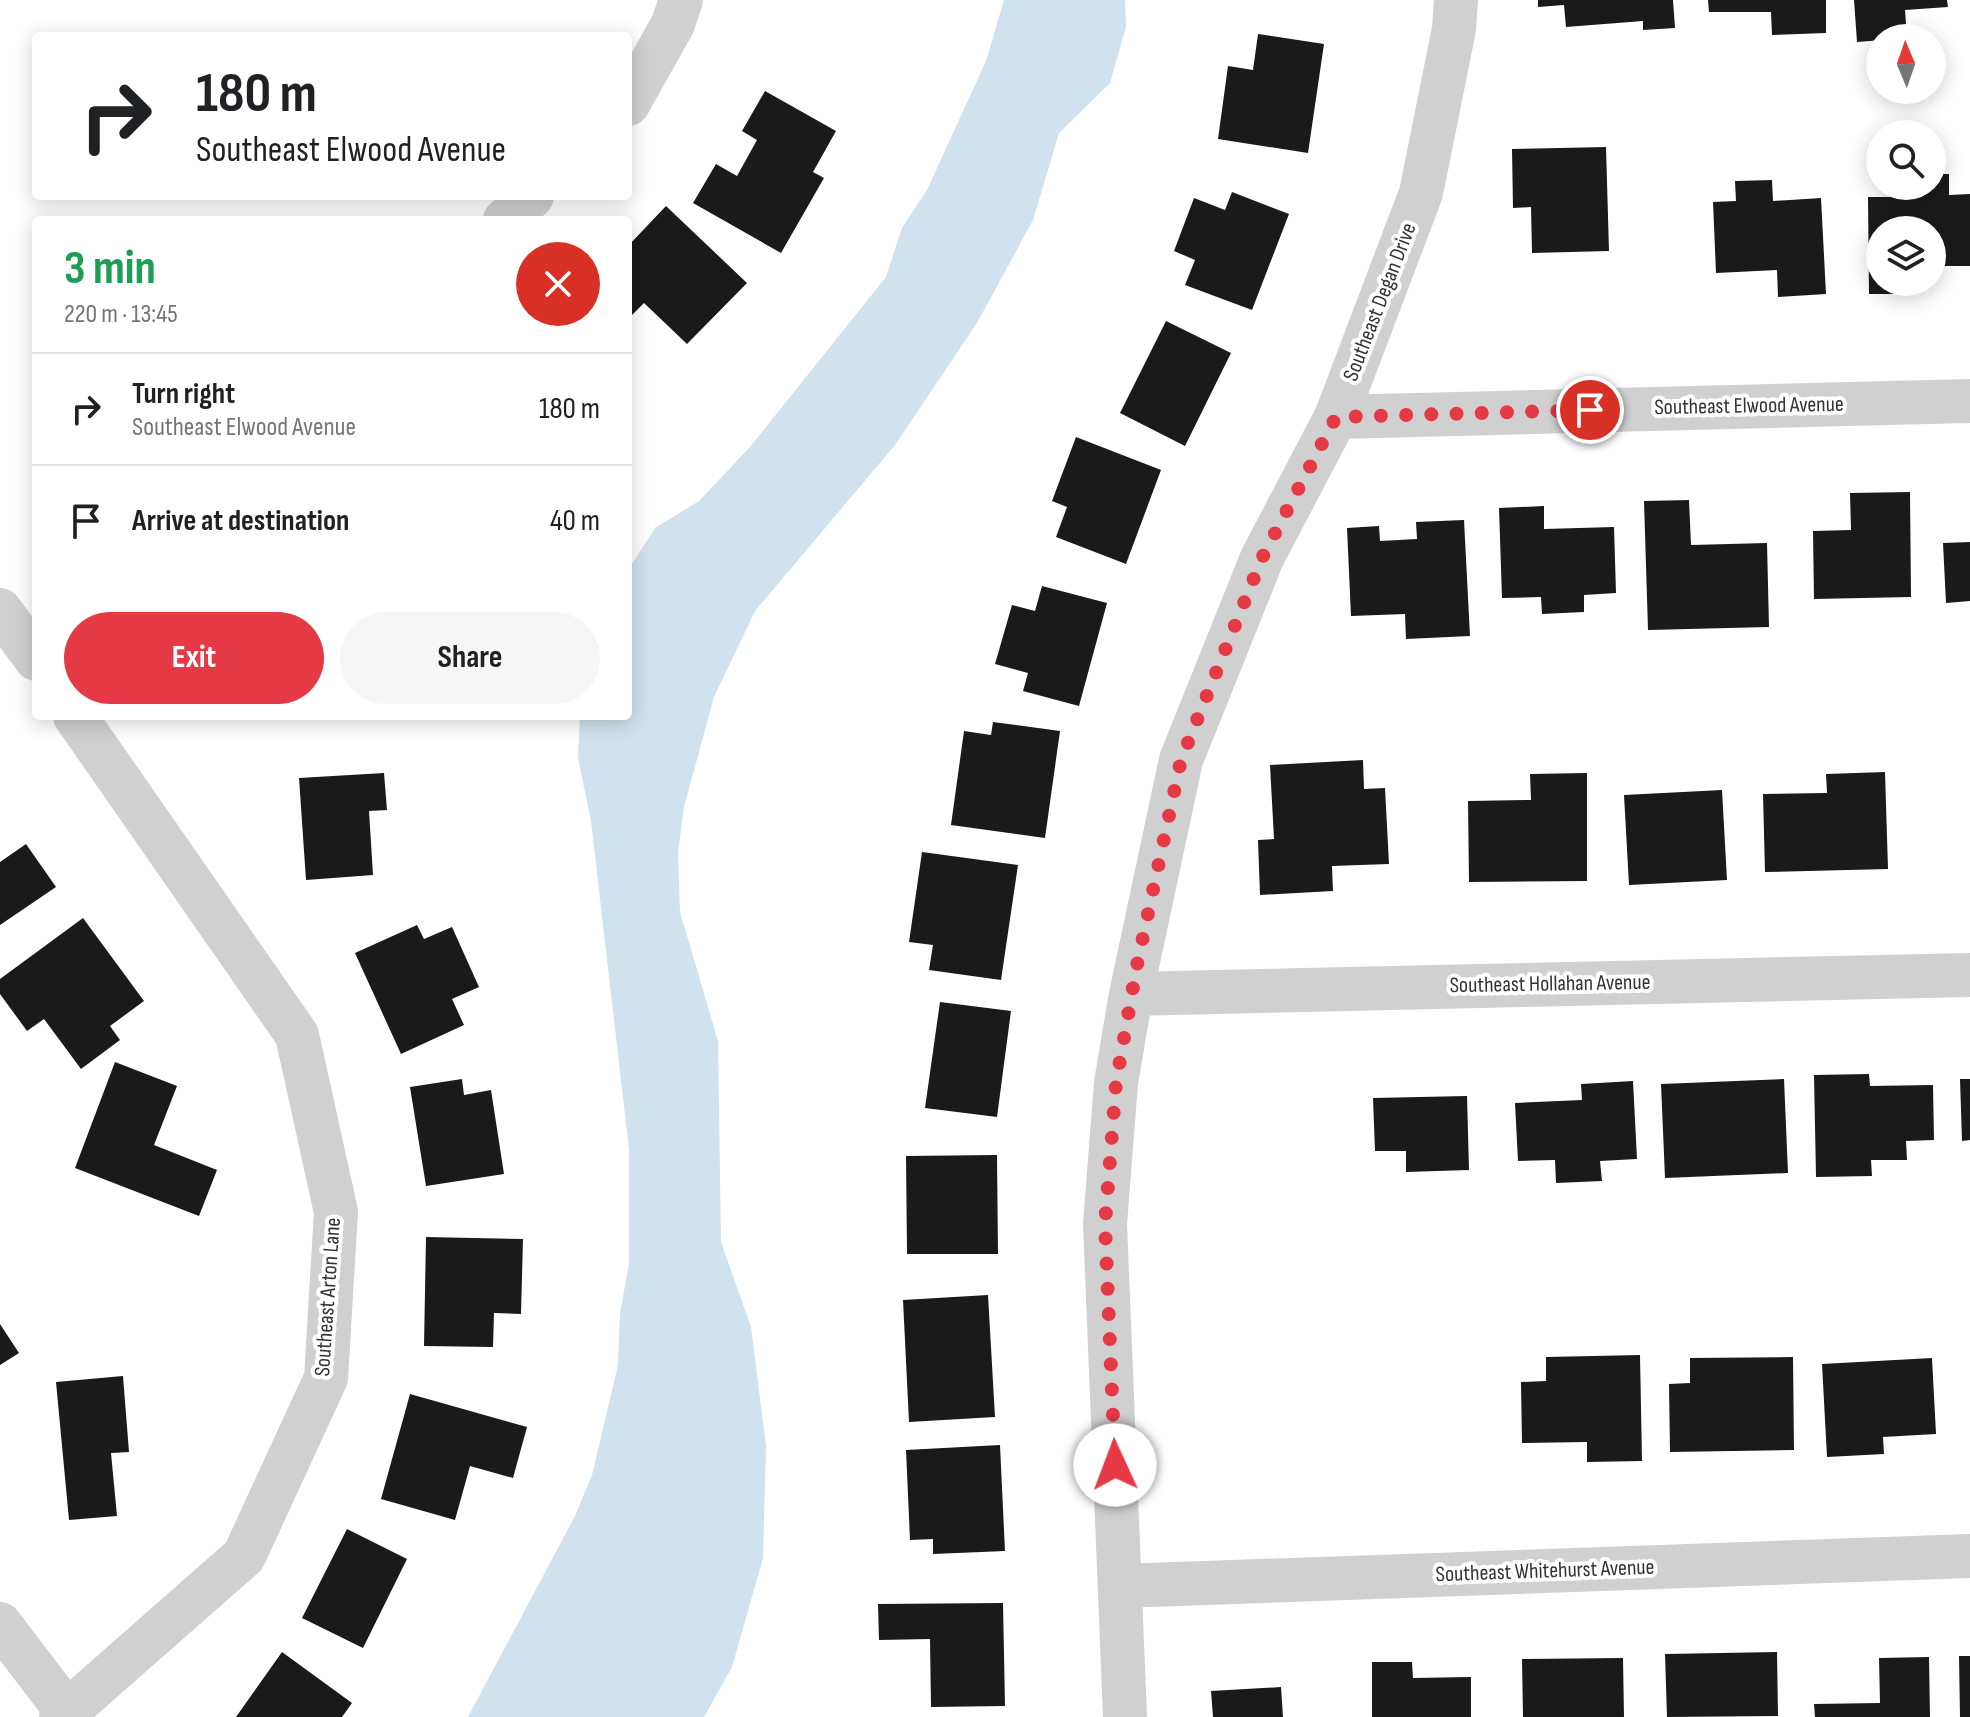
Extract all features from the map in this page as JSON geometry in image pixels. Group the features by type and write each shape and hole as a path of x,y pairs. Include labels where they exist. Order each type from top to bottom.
{"street":[{"path":"632,97 673,24 681,0"},
{"name":"Southeast Degan Drive","path":"1125,1717 1105,1224 1116,1083 1131,994 1181,760 1262,558 1336,417 1421,193 1454,29 1456,0"},
{"path":"510,216 528,200"},
{"name":"Southeast Elwood Avenue","path":"1336,417 1970,401"},
{"path":"0,610 32,647"},
{"name":"Southeast Arton Lane","path":"67,1715 244,1556 326,1378 336,1212 297,1035 78,720"},
{"name":"Southeast Hollahan Avenue","path":"1131,994 1970,975"},
{"name":"Southeast Whitehurst Avenue","path":"1120,1586 1970,1556"},
{"path":"0,1624 67,1715"}],"water":[{"path":"1004,0 1125,0 1126,27 1110,83 1059,133 1033,220 977,323 895,445 755,611 714,697 684,807 678,852 680,912 718,1041 721,1242 751,1327 766,1446 763,1558 732,1667 704,1717 468,1717 575,1516 592,1475 618,1365 620,1313 629,1264 629,1149 591,821 578,758 580,720 632,720 632,564 655,528 699,501 750,447 886,277 902,228 927,190 986,61"}],"building":[{"path":"1538,0 1673,0 1675,28 1643,30 1643,21 1566,27 1564,5 1538,7"},
{"path":"1708,0 1826,0 1826,33 1772,35 1771,12 1709,12"},
{"path":"1854,0 1947,0 1948,7 1905,10 1906,24 1866,24 1866,41 1857,42"},
{"path":"1258,34 1324,44 1308,153 1218,139 1228,66 1253,70"},
{"path":"765,91 836,131 813,172 824,178 781,253 693,203 716,164 737,176 757,140 742,131"},
{"path":"1606,147 1609,251 1532,253 1531,207 1513,208 1512,149"},
{"path":"1946,174 1949,174 1949,195 1970,194 1970,266 1946,266 1946,216 1868,216 1868,200 1946,200"},
{"path":"1772,180 1773,201 1821,198 1826,294 1778,297 1777,270 1716,273 1713,202 1736,201 1735,181"},
{"path":"1232,192 1289,214 1252,310 1185,285 1195,260 1174,251 1194,198 1225,210"},
{"path":"666,206 747,283 687,344 644,303 632,315 632,242"},
{"path":"1166,321 1231,353 1185,446 1120,413"},
{"path":"1076,437 1161,470 1126,564 1056,537 1067,507 1052,501"},
{"path":"1910,492 1911,597 1814,599 1813,531 1851,530 1850,493"},
{"path":"1689,500 1691,545 1767,543 1769,627 1648,630 1644,501"},
{"path":"1544,506 1544,529 1614,527 1616,593 1584,595 1584,612 1542,614 1541,597 1502,598 1499,508"},
{"path":"1464,520 1470,636 1406,639 1405,614 1351,616 1347,528 1379,526 1380,541 1417,539 1416,522"},
{"path":"1970,542 1970,601 1946,603 1943,543"},
{"path":"1042,586 1107,603 1079,706 1023,691 1028,673 995,664 1012,605 1035,611"},
{"path":"993,722 1060,731 1045,838 951,825 964,731 991,735"},
{"path":"1363,760 1364,789 1385,788 1389,864 1332,866 1333,891 1260,895 1258,840 1274,839 1270,765"},
{"path":"1885,772 1888,869 1765,872 1763,794 1827,793 1826,774"},
{"path":"384,773 387,810 369,811 373,875 306,880 299,778"},
{"path":"1587,773 1587,881 1469,882 1468,801 1531,800 1530,774"},
{"path":"1722,790 1727,880 1629,885 1624,795"},
{"path":"26,844 56,887 0,925 0,862"},
{"path":"922,852 1018,865 1001,980 929,970 933,945 909,942"},
{"path":"83,918 144,1001 110,1026 120,1040 81,1069 44,1019 27,1031 0,994 0,979"},
{"path":"417,925 424,939 452,927 479,987 452,999 464,1025 401,1054 355,953"},
{"path":"940,1002 1011,1011 997,1117 925,1108"},
{"path":"115,1062 177,1086 154,1145 217,1170 199,1216 75,1168"},
{"path":"1869,1074 1870,1086 1933,1085 1934,1140 1906,1141 1907,1160 1871,1160 1872,1176 1816,1177 1814,1075"},
{"path":"462,1079 464,1095 491,1090 504,1174 426,1186 410,1087"},
{"path":"1784,1079 1788,1173 1665,1178 1661,1084"},
{"path":"1960,1079 1970,1079 1970,1140 1962,1141"},
{"path":"1633,1081 1637,1159 1600,1161 1602,1181 1556,1183 1555,1160 1518,1161 1515,1103 1582,1100 1581,1084"},
{"path":"1467,1096 1469,1170 1406,1172 1406,1151 1375,1151 1373,1098"},
{"path":"997,1155 998,1254 907,1254 906,1156"},
{"path":"426,1237 523,1239 521,1314 494,1313 493,1347 424,1346"},
{"path":"988,1295 995,1417 909,1422 903,1300"},
{"path":"0,1324 19,1353 0,1365"},
{"path":"1640,1355 1642,1461 1587,1462 1587,1442 1522,1443 1521,1382 1546,1381 1546,1357"},
{"path":"1793,1357 1794,1450 1670,1452 1669,1384 1690,1383 1690,1358"},
{"path":"1932,1358 1936,1434 1883,1437 1884,1454 1827,1457 1822,1364"},
{"path":"123,1376 129,1452 111,1453 117,1516 69,1520 56,1382"},
{"path":"410,1394 527,1427 513,1478 470,1466 455,1520 381,1499"},
{"path":"1000,1445 1005,1551 933,1554 933,1539 910,1540 906,1450"},
{"path":"347,1529 407,1559 363,1648 302,1618"},
{"path":"1003,1603 1005,1706 931,1707 930,1639 879,1640 878,1604"},
{"path":"282,1652 352,1703 342,1717 236,1717"},
{"path":"1777,1652 1778,1716 1667,1717 1665,1654"},
{"path":"1959,1656 1970,1656 1970,1717 1960,1717"},
{"path":"1929,1657 1930,1717 1815,1717 1814,1704 1880,1703 1879,1658"},
{"path":"1623,1658 1624,1717 1523,1717 1522,1659"},
{"path":"1372,1662 1412,1662 1413,1678 1471,1677 1471,1717 1372,1717"},
{"path":"1281,1687 1283,1717 1213,1717 1211,1691"}],"route":[{"path":"1115,1465 1105,1224 1116,1083 1131,994 1181,760 1262,558 1336,417 1590,410"}]}
